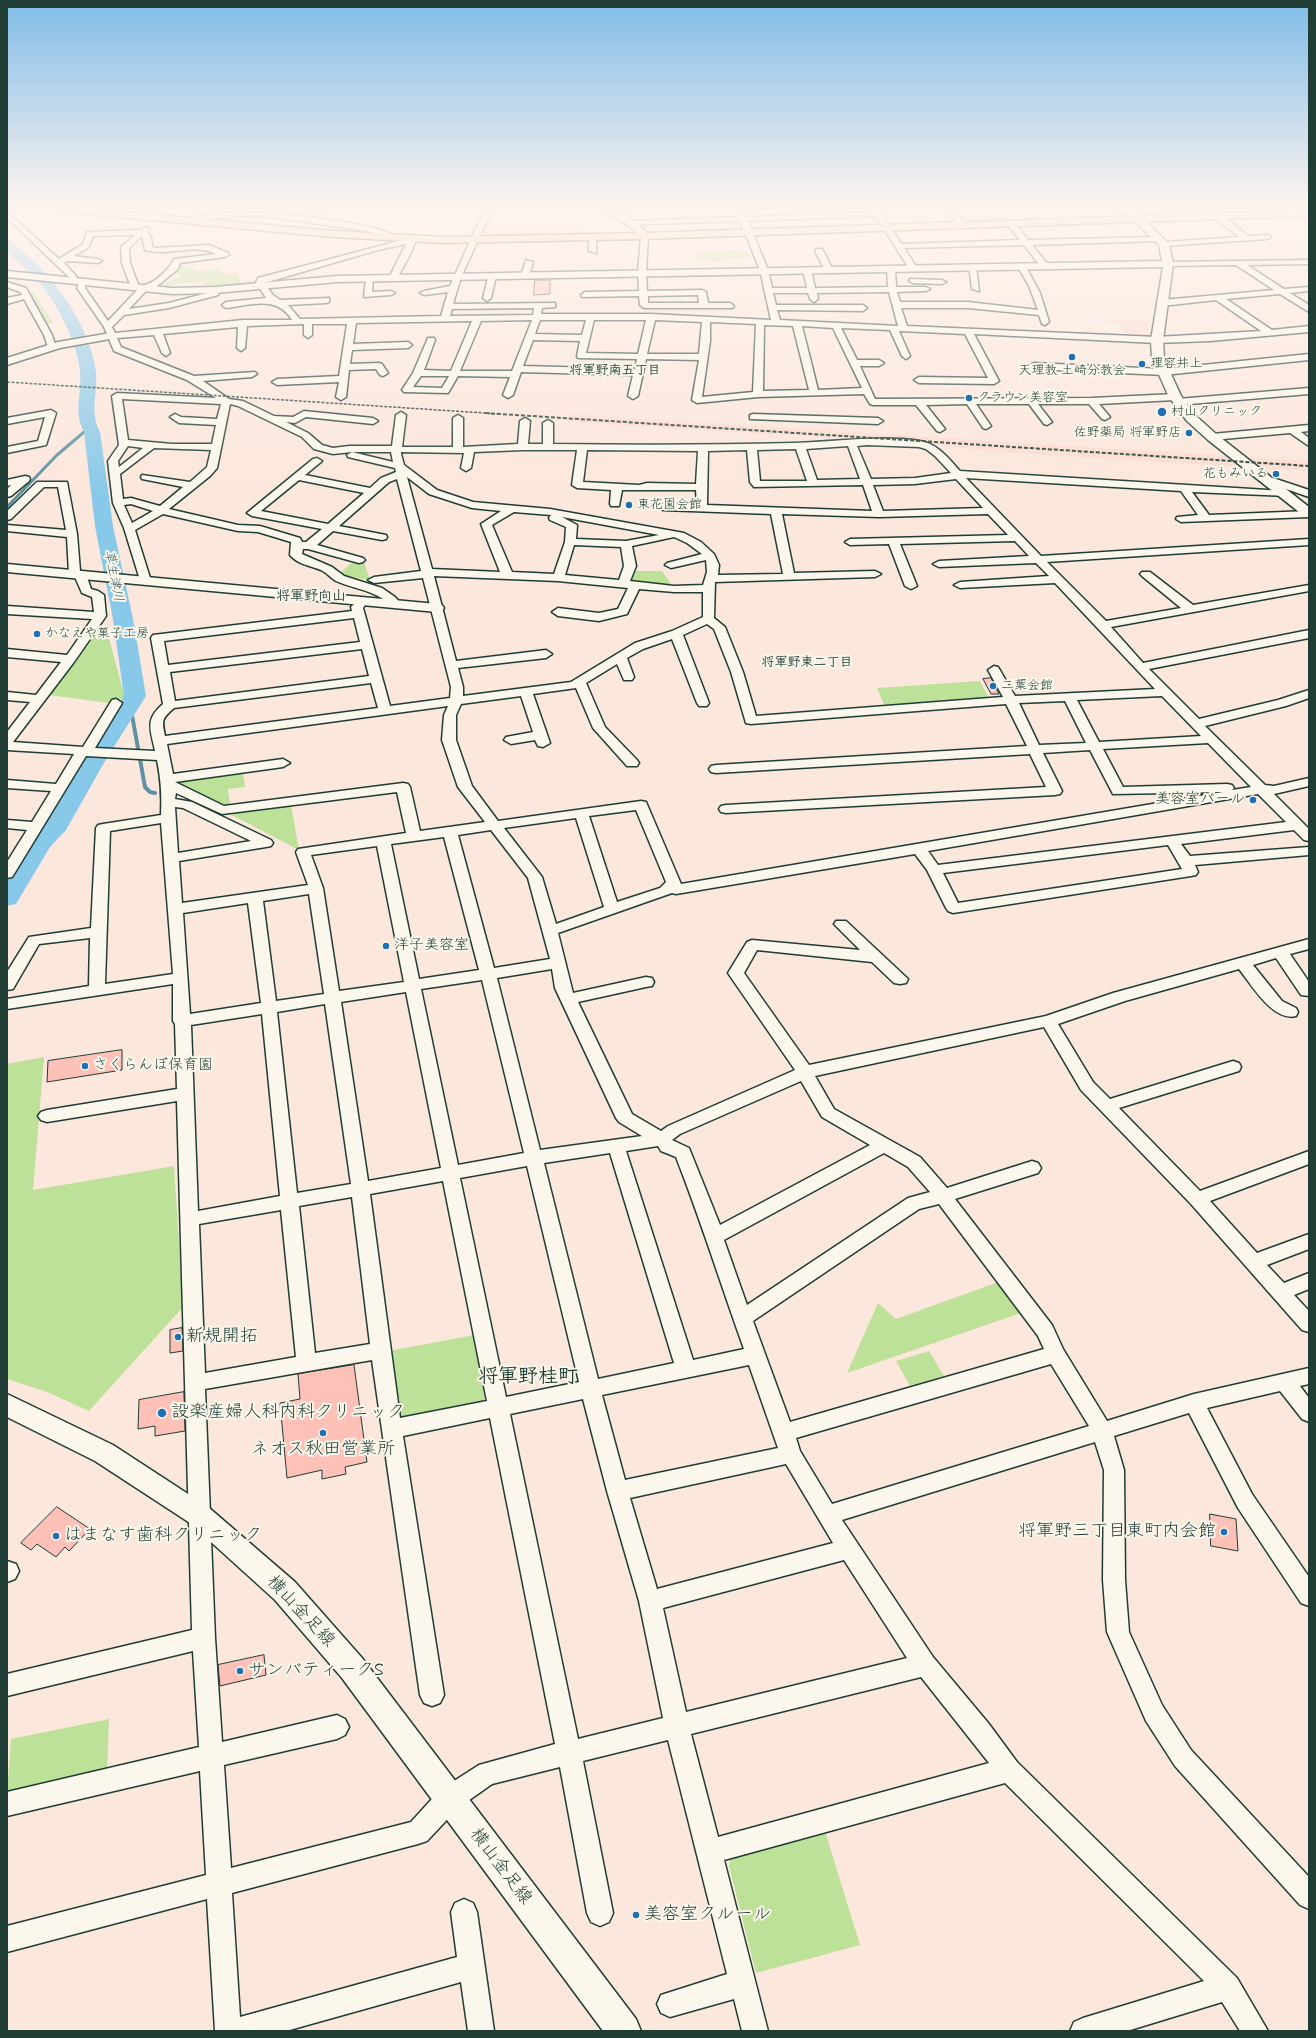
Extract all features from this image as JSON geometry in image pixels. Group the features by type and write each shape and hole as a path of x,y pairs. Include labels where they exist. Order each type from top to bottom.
{"street":[{"path":"31,303 55,346"},
{"path":"90,303 116,349 151,361 191,379 217,392 226,401"},
{"path":"108,333 120,313 129,303"},
{"path":"120,313 175,303"},
{"path":"226,305 258,303"},
{"path":"279,303 288,307 294,313 297,321"},
{"path":"444,319 450,303"},
{"path":"771,303 776,323"},
{"path":"1039,303 1047,334"},
{"path":"1162,303 1157,340 1158,359 1177,399 1191,418 1212,437 1309,514"},
{"path":"1226,303 1268,332"},
{"path":"449,308 552,304"},
{"path":"508,395 537,317 538,305"},
{"path":"633,396 639,372 648,317 644,305 730,306"},
{"path":"903,328 898,305 968,305 1043,313"},
{"path":"772,307 863,308"},
{"path":"9,360 55,346 108,333 156,331 242,323 297,321 590,316 648,317 1157,340 1210,338 1309,329"},
{"path":"590,316 581,356 704,357"},
{"path":"431,340 418,373 407,390 445,391 478,318"},
{"path":"341,397 352,320"},
{"path":"706,320 706,340 697,400 758,394 867,391"},
{"path":"308,321 308,336"},
{"path":"241,348 242,323"},
{"path":"758,394 760,323"},
{"path":"797,324 814,393"},
{"path":"753,417 880,425 873,402 836,326"},
{"path":"893,328 906,356"},
{"path":"1295,330 1309,340"},
{"path":"156,331 166,353"},
{"path":"919,380 994,381 983,363 968,331"},
{"path":"529,337 585,338"},
{"path":"349,344 408,342"},
{"path":"592,371 595,356"},
{"path":"610,371 613,356"},
{"path":"1034,366 1164,372 1309,357"},
{"path":"853,363 879,363"},
{"path":"345,367 379,366 384,373"},
{"path":"418,373 454,374 592,371 639,372"},
{"path":"191,379 252,374"},
{"path":"277,382 344,379"},
{"path":"873,402 1177,399 1309,391"},
{"path":"140,580 129,528 118,503 114,473 113,461 124,443 117,396 226,401 240,403 306,435 318,446 400,470 433,492 472,504 536,511 680,535 697,545 710,556 713,572 709,583 710,598 708,619"},
{"path":"129,528 151,518 206,475 212,468 226,401"},
{"path":"918,401 940,429"},
{"path":"970,401 986,426"},
{"path":"1031,401 1047,422"},
{"path":"1092,401 1105,417"},
{"path":"7,422 51,413 42,443 7,450"},
{"path":"269,418 295,420 304,414 373,421"},
{"path":"401,415 395,449 457,687 456,702 450,715 449,740 465,787 535,877 559,963 563,988 625,1118 662,1139 667,1146 683,1154 791,1454 827,1515 925,1665 981,1732 1009,1770 1228,1988 1255,2031"},
{"path":"175,417 179,420 222,422"},
{"path":"458,418 458,450"},
{"path":"523,447 525,421"},
{"path":"548,423 548,447"},
{"path":"1212,437 1309,428"},
{"path":"1292,429 1309,443"},
{"path":"333,451 395,449 458,450 523,447 703,448 800,446 851,442 896,443 930,447 939,454 991,511 1103,625 1164,692 1309,837"},
{"path":"851,442 879,514"},
{"path":"124,443 151,446 216,447"},
{"path":"114,473 121,470 151,446"},
{"path":"752,446 755,482 758,485 915,481 957,475 1284,494"},
{"path":"800,446 813,483"},
{"path":"583,447 577,485 617,487 701,487"},
{"path":"702,508 701,487 703,448"},
{"path":"466,468 470,449"},
{"path":"317,461 252,512 382,537"},
{"path":"396,605 392,598 366,586 340,578 328,569 306,562 296,555 303,546 331,527 385,480 400,470"},
{"path":"146,477 192,485"},
{"path":"297,477 372,491"},
{"path":"1263,477 1309,494"},
{"path":"7,482 25,479 7,494"},
{"path":"7,517 41,484 63,484 80,574 86,591 98,595 100,616 70,659 7,741"},
{"path":"615,504 617,487"},
{"path":"1184,488 1206,518"},
{"path":"118,503 131,501 190,518 231,526 260,528 268,533 296,540 303,546 359,560"},
{"path":"662,507 879,514 991,511"},
{"path":"507,575 486,524 512,509"},
{"path":"536,511 572,525 570,542 558,578"},
{"path":"776,511 788,577"},
{"path":"1181,519 1309,514"},
{"path":"7,528 72,534"},
{"path":"570,542 626,544 650,541 674,534"},
{"path":"850,542 1017,538"},
{"path":"893,541 911,586"},
{"path":"939,564 1309,542"},
{"path":"558,612 599,617 623,612 629,585 630,566 626,544"},
{"path":"671,565 710,556"},
{"path":"7,568 140,580 360,608"},
{"path":"374,580 428,573 507,575 558,578 674,590 709,583 788,577 875,574"},
{"path":"1146,574 1190,609"},
{"path":"960,585 1058,579"},
{"path":"1103,625 1309,588"},
{"path":"170,705 157,638 360,608 396,605 437,608"},
{"path":"360,608 385,711"},
{"path":"7,610 100,616"},
{"path":"160,742 574,685 620,656 639,646 676,634 708,619"},
{"path":"708,619 720,627 737,672 751,720 1010,700 1164,692"},
{"path":"676,634 703,703"},
{"path":"1140,667 1309,634"},
{"path":"163,669 368,645"},
{"path":"7,653 70,659"},
{"path":"452,665 546,654"},
{"path":"620,656 628,677"},
{"path":"726,809 1055,792 1001,680 994,670"},
{"path":"228,2031 204,1638 194,1383 190,1219 181,1021 181,978 168,818 168,782 164,756 156,723 159,714 170,705 377,679"},
{"path":"579,682 599,728 632,763"},
{"path":"511,740 542,739 526,692"},
{"path":"1196,724 1282,703 1309,694"},
{"path":"7,696 38,699"},
{"path":"1069,698 1118,791 1240,787 1274,790 1309,782"},
{"path":"7,874 60,788 86,752 116,703"},
{"path":"716,768 1210,739"},
{"path":"7,746 164,756"},
{"path":"168,782 283,763"},
{"path":"168,782 222,810 403,786 414,836"},
{"path":"7,784 60,788"},
{"path":"432,1695 380,1350 360,1187 316,888 303,852 641,805 676,889 919,849 995,833 1165,807 1261,789"},
{"path":"167,801 187,805 266,843 172,858"},
{"path":"582,813 612,909"},
{"path":"97,991 103,828 168,818"},
{"path":"7,824 37,826"},
{"path":"934,870 1297,825"},
{"path":"450,831 488,974 617,1491 650,1601 677,1727 756,2031"},
{"path":"919,849 934,870 953,908 1191,872 1186,861 1171,840"},
{"path":"382,841 569,1753 600,1913"},
{"path":"1186,861 1309,851"},
{"path":"550,931 665,891 674,884"},
{"path":"176,909 316,888"},
{"path":"255,898 269,1007 306,1362"},
{"path":"841,924 900,979"},
{"path":"7,985 34,940 98,932"},
{"path":"190,1219 360,1187 533,1158 662,1139 674,1130 734,1105 805,1072 1048,1021 1119,997 1309,944"},
{"path":"876,957 752,945 736,973 805,1072 828,1113 914,1162 943,1196 1045,1331 1056,1354 1102,1430 1114,1470 1114,1580 1118,1632 1154,1713 1183,1758 1309,1896"},
{"path":"1280,952 1307,991"},
{"path":"181,1021 559,963"},
{"path":"1243,963 1276,1005 1290,1012"},
{"path":"7,1004 181,978"},
{"path":"569,999 646,982"},
{"path":"1048,1021 1087,1086 1197,1199 1309,1324"},
{"path":"1107,1106 1233,1067"},
{"path":"47,1116 184,1094"},
{"path":"714,1237 884,1145"},
{"path":"616,1146 686,1369"},
{"path":"1197,1199 1309,1157"},
{"path":"742,1318 914,1203 943,1196 1032,1168"},
{"path":"1254,1262 1309,1241"},
{"path":"1281,1292 1309,1280"},
{"path":"194,1383 380,1350"},
{"path":"784,1433 1056,1354"},
{"path":"392,1429 591,1390 756,1355"},
{"path":"827,1515 1194,1403 1309,1376"},
{"path":"1285,1382 1309,1413"},
{"path":"1194,1403 1245,1501 1309,1596"},
{"name":"横山金足線","path":"7,1405 104,1453 199,1516 285,1591 352,1668 624,2031"},
{"path":"617,1491 791,1454"},
{"path":"650,1601 850,1549"},
{"path":"7,1685 204,1638"},
{"path":"7,1939 418,1832 449,1799 487,1773 925,1665"},
{"path":"7,1804 337,1727"},
{"path":"709,1852 1009,1770"},
{"path":"464,1912 481,2031"},
{"path":"239,2031 471,1966"},
{"path":"670,2004 743,1983"},
{"path":"1082,2031 1128,2025 1228,1988"}],"shaded area":[{"path":"1101,319 1150,319 1147,337 1128,336 1116,323 1102,323"},
{"path":"570,414 1309,461 1309,471 989,451 920,443 565,422"}],"green space":[{"path":"34,303 41,303 53,323 46,325"},
{"path":"355,560 364,562 370,580 343,576 340,573"},
{"path":"636,571 662,571 672,585 629,581"},
{"path":"106,627 125,698 109,703 49,695 96,632"},
{"path":"980,681 990,700 885,707 877,688"},
{"path":"243,771 245,787 228,789 230,805 223,805 179,784 186,779"},
{"path":"291,805 299,850 226,812"},
{"path":"44,1057 33,1190 174,1166 183,1307 89,1411 47,1392 7,1379 7,1064"},
{"path":"1001,1281 1024,1312 847,1373 878,1303 896,1319"},
{"path":"474,1335 485,1400 480,1404 406,1418 397,1415 389,1351"},
{"path":"929,1351 944,1376 910,1386 896,1361"},
{"path":"109,1719 107,1772 7,1794 11,1739"},
{"path":"825,1831 860,1945 756,1973 729,1866 731,1855"}],"building":[{"name":"二葉会館","path":"991,678 999,694 991,694 983,679"},
{"name":"さくらんぼ保育園","path":"122,1050 122,1070 47,1082 48,1061"},
{"path":"182,1328 183,1351 170,1353 170,1330"},
{"name":"ネオス秋田営業所","path":"354,1365 367,1462 345,1467 346,1474 322,1479 322,1470 287,1478 280,1403 300,1399 298,1374"},
{"name":"設楽産婦人科内科クリニック","path":"184,1392 185,1431 155,1436 155,1426 138,1429 139,1400"},
{"name":"はまなす歯科クリニック","path":"57,1507 90,1529 69,1551 65,1547 56,1557 37,1544 31,1550 21,1543"},
{"name":"将軍野三丁目東町内会館","path":"1210,1514 1236,1519 1238,1551 1211,1546"},
{"name":"サンバティークS","path":"264,1655 266,1675 220,1686 218,1665"}],"waterway":[{"name":"草生津川","path":"7,898 41,843 54,830 94,761 135,696 123,619 104,526 92,432 86,420 88,373 85,356 75,328 60,303"},
{"path":"7,507 57,455 90,427"},
{"path":"130,704 145,787 150,792 155,793"}],"railway":[{"path":"7,382 500,414"},
{"path":"485,413 1309,466"}],"place":[{"name":"天理教 土崎分教会","path":"1072,357"},
{"name":"理容井上","path":"1142,364"},
{"name":"クラウン美容室","path":"969,398"},
{"name":"村山クリニック","path":"1162,412"},
{"name":"佐野薬局 将軍野店","path":"1189,433"},
{"name":"花もみいる","path":"1276,474"},
{"name":"東花園会館","path":"629,505"},
{"name":"かなえや菓子工房","path":"37,634"},
{"name":"二葉会館","path":"993,686"},
{"name":"美容室パール","path":"1253,800"},
{"name":"洋子美容室","path":"386,946"},
{"name":"さくらんぼ保育園","path":"85,1066"},
{"name":"新規開拓","path":"178,1337"},
{"name":"設楽産婦人科内科クリニック","path":"162,1413"},
{"name":"ネオス秋田営業所","path":"323,1433"},
{"name":"将軍野三丁目東町内会館","path":"1224,1532"},
{"name":"はまなす歯科クリニック","path":"56,1536"},
{"name":"サンバティークS","path":"240,1671"},
{"name":"美容室クルール","path":"636,1915"}],"district":[{"name":"将軍野南五丁目","path":"615,371"},
{"name":"将軍野向山","path":"311,597"},
{"name":"将軍野東二丁目","path":"807,663"},
{"name":"将軍野桂町","path":"528,1378"}]}
